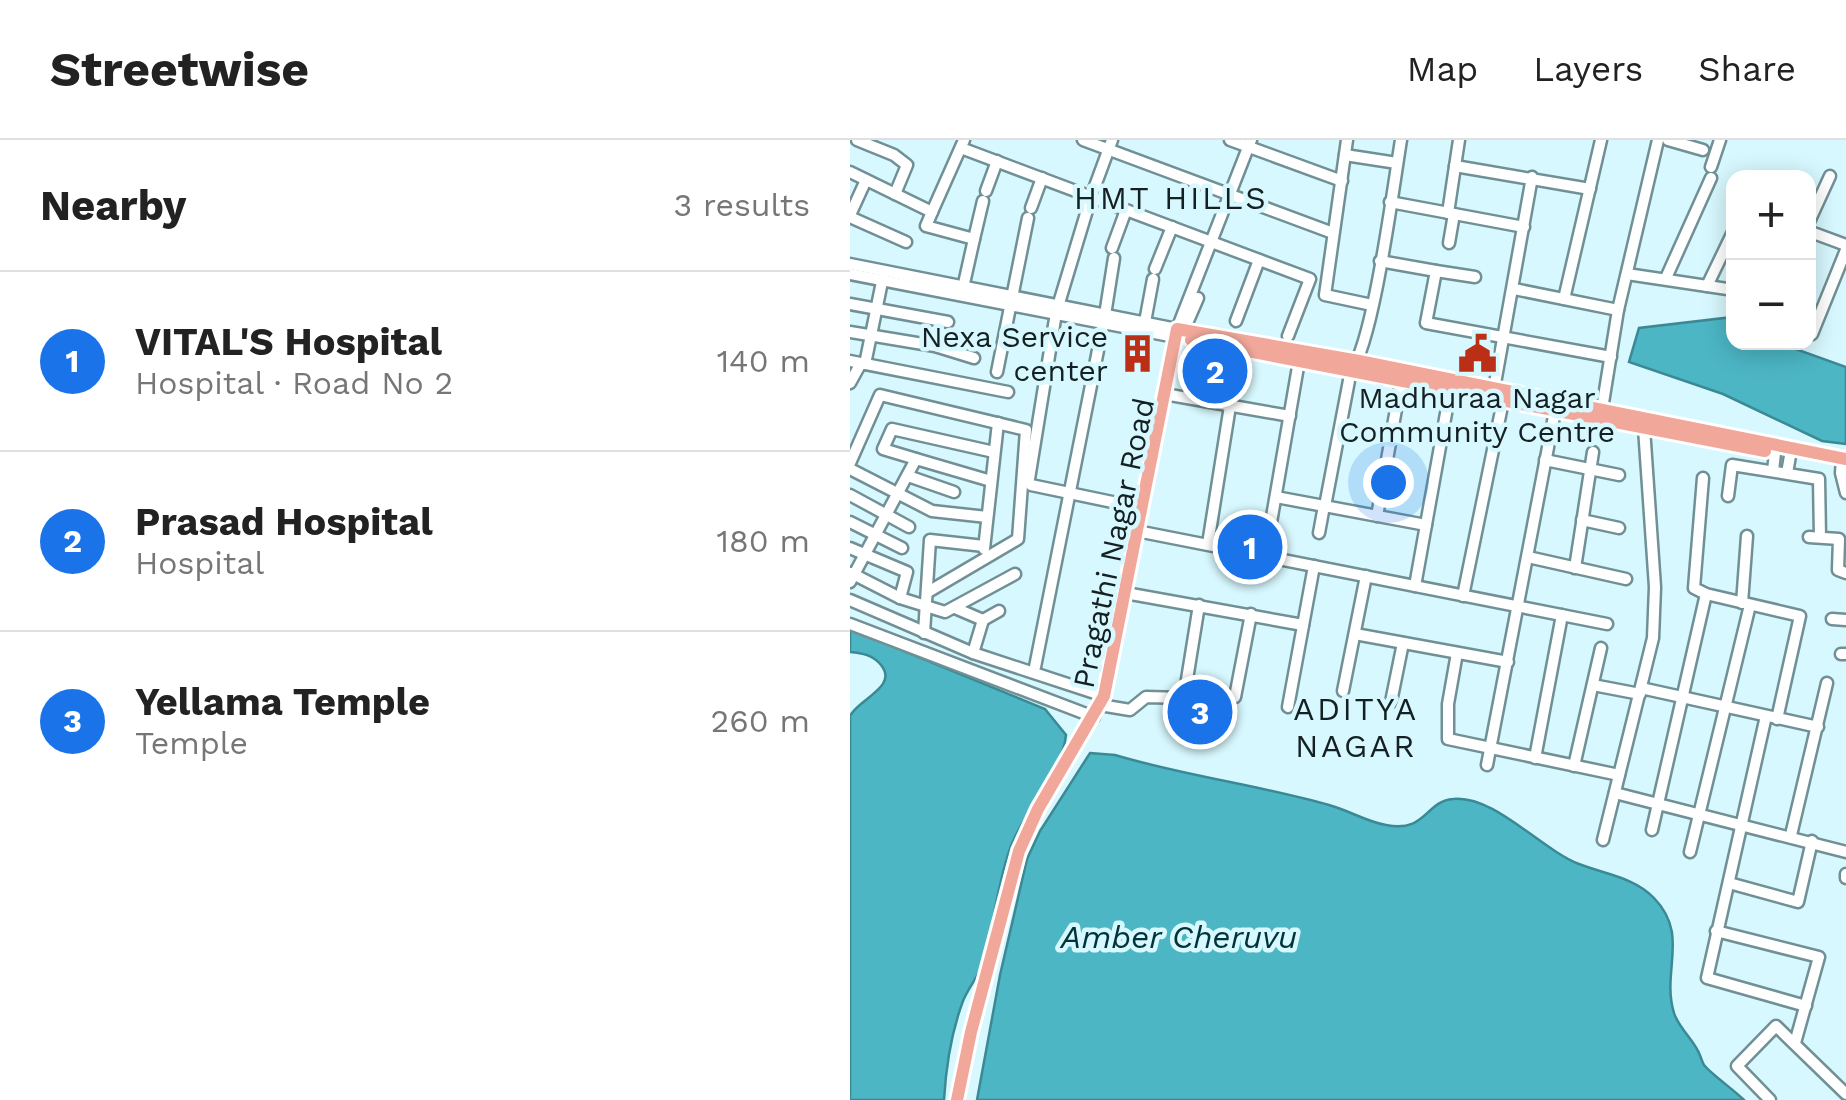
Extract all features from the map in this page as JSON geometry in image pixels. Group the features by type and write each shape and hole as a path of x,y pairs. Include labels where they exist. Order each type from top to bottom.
{"main road":[{"path":"1180,334 1298,361 1354,366 1450,391 1602,409 1844,463"},
{"path":"1180,334 1498,395 1555,411 1782,455 1844,463"},
{"name":"Pragathi Nagar Road","path":"1120,638 1132,594 1180,334"},
{"name":"Pragathi Nagar Road","path":"1120,638 1141,508 1180,334"},
{"path":"1105,701 1120,638"},
{"name":"Pragathi Nagar Road","path":"961,1100 974,1025 1019,851 1038,809 1105,701"},
{"name":"Pragathi Nagar Road","path":"961,1100 1022,858 1105,701"}],"street":[{"path":"858,140 907,164 896,194"},
{"path":"1083,140 1110,145 1334,233"},
{"path":"1230,140 1250,144 1342,182"},
{"path":"1347,140 1324,296 1372,305"},
{"path":"1320,533 1354,366 1372,305 1400,140"},
{"path":"1449,243 1460,140"},
{"path":"1564,299 1601,140"},
{"path":"1602,409 1618,310 1658,140"},
{"path":"1668,140 1703,150"},
{"path":"1666,278 1711,173 1720,140"},
{"path":"974,240 926,226 963,144 997,161 1310,279 1288,336"},
{"name":"Pragathi Nagar Road","path":"1180,334 1250,144"},
{"path":"1110,145 1090,197 1058,309 1030,482 1141,508"},
{"path":"1346,155 1397,163"},
{"path":"962,290 984,196 997,161"},
{"path":"1455,166 1590,189"},
{"path":"850,172 932,212"},
{"path":"1816,209 1830,176"},
{"path":"1462,596 1532,177"},
{"path":"997,372 1010,299 1042,178"},
{"path":"866,180 850,216 906,242"},
{"path":"1390,202 1524,227"},
{"path":"1035,667 1104,319 1113,253 1126,210"},
{"path":"1145,322 1154,274 1172,227"},
{"path":"1816,232 1846,248 1816,324"},
{"path":"1707,286 1726,247"},
{"path":"1236,321 1259,260"},
{"path":"1380,261 1474,278"},
{"path":"850,264 884,275 1180,334"},
{"path":"1436,270 1426,323 1611,356"},
{"path":"850,274 884,275"},
{"path":"1628,274 1726,289"},
{"path":"850,383 871,336 884,275"},
{"path":"1514,289 1618,310"},
{"path":"850,304 948,322"},
{"path":"1104,319 1145,322 1180,334"},
{"path":"850,332 935,346 974,358"},
{"path":"1265,557 1298,361"},
{"path":"859,363 1008,392"},
{"path":"1377,516 1401,381"},
{"path":"1415,586 1450,391"},
{"path":"928,592 1018,539 1026,430 880,394 850,466 932,511 987,517"},
{"path":"1170,396 1290,416"},
{"path":"1208,544 1230,406"},
{"path":"1487,765 1555,411"},
{"path":"982,560 998,424"},
{"path":"991,482 883,449 892,428 994,452"},
{"path":"1604,840 1652,638 1655,587 1644,428"},
{"path":"1576,568 1593,452"},
{"path":"1773,471 1782,455"},
{"path":"1782,455 1787,473"},
{"path":"916,459 851,577 946,612 1015,574"},
{"path":"1545,460 1619,474"},
{"path":"1844,463 1846,494"},
{"path":"1728,496 1732,465 1821,481 1814,537 1839,539 1838,570 1846,573"},
{"path":"908,476 954,492"},
{"path":"1702,478 1694,588 1800,616 1716,931 1708,978 1806,1006"},
{"path":"850,495 909,526"},
{"path":"1276,497 1426,525"},
{"path":"1582,520 1619,528"},
{"path":"850,522 902,548"},
{"path":"1142,532 1606,624"},
{"path":"1690,852 1746,604 1747,536"},
{"path":"924,633 930,540 984,546"},
{"path":"850,548 907,572 900,598"},
{"path":"1528,556 1626,579"},
{"path":"1288,707 1314,566"},
{"path":"1343,691 1366,576"},
{"path":"1132,594 1303,624"},
{"path":"1652,830 1706,594"},
{"path":"850,600 973,653 1130,710 1146,697 1184,698 1199,605"},
{"path":"954,608 983,620 999,617"},
{"path":"1234,697 1251,614"},
{"path":"1534,758 1562,615"},
{"path":"1832,619 1846,620"},
{"path":"973,653 983,620"},
{"path":"850,624 1094,718"},
{"path":"1355,634 1508,662"},
{"path":"1392,702 1403,643"},
{"path":"1574,766 1601,648"},
{"path":"1457,653 1446,736 1619,775"},
{"path":"1791,836 1827,683"},
{"path":"1593,685 1683,697 1818,727"},
{"path":"1615,792 1812,840 1846,852"},
{"path":"1729,883 1798,902 1812,840"},
{"path":"1716,931 1818,958 1794,1043"},
{"path":"1770,1100 1737,1066 1776,1026 1846,1094"}],"water":[{"path":"1726,318 1726,350 1799,350 1846,367 1846,444 1822,441 1723,394 1629,362 1639,328"},
{"name":"Amber Cheruvu","path":"850,629 1045,709 1066,735 1058,764 1017,832 1007,859 984,960 955,1025 944,1100 850,1100 850,716 881,686 885,673 874,659 850,652"},
{"name":"Amber Cheruvu","path":"1090,753 1115,755 1303,798 1386,825 1410,825 1444,801 1468,800 1501,814 1565,857 1637,885 1654,898 1670,926 1670,983 1676,1018 1704,1065 1744,1100 977,1100 1027,859 1040,831"}],"place":[{"name":"Nexa Service center","path":"1138,354"},
{"name":"Madhuraa Nagar Community Centre","path":"1477,354"},
{"name":"Prasad Hospital","path":"1215,371"},
{"name":"VITAL'S Hospital","path":"1250,547"},
{"name":"Yellama Temple","path":"1200,712"}],"district":[{"name":"HMT HILLS","path":"1171,198"},
{"name":"ADITYA NAGAR","path":"1356,728"}]}
